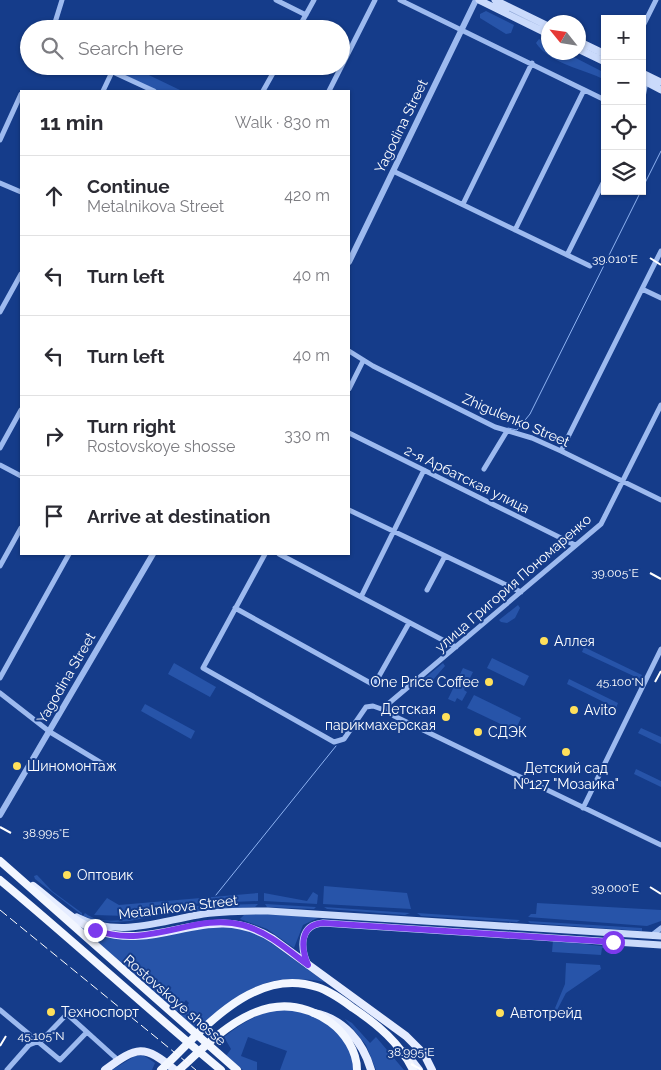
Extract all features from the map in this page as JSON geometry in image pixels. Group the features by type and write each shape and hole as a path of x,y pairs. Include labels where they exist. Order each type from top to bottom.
{"highway":[{"name":"Rostovskoye shosse","path":"0,860 237,1070"},
{"name":"Rostovskoye shosse","path":"0,880 56,926 137,1000 221,1070"},
{"path":"161,1070 201,1031 228,1008 252,992 276,984 296,983 315,986 335,996 362,1014 395,1042 413,1070"},
{"path":"177,1070 235,1020 265,1008 294,1007 327,1020 343,1035 353,1052 357,1070"}],"main road":[{"path":"478,0 541,30"},
{"path":"495,0 541,23"},
{"path":"586,45 601,52"},
{"path":"586,53 601,60"},
{"path":"646,75 661,82"},
{"path":"646,82 661,90"},
{"name":"Rostovskoye shosse","path":"8,867 63,910 95,930 125,936 147,935 217,922 243,925 263,933 406,1036 424,1054 432,1070"},
{"name":"Metalnikova Street","path":"63,910 95,924 128,929 226,912 268,911 661,936"},
{"path":"360,916 358,922 362,925"},
{"path":"308,965 303,951 302,939 310,927 323,923 661,945"},
{"path":"313,1013 326,1015 347,1029 364,1052 371,1070"},
{"path":"395,1042 419,1070"},
{"path":"105,1070 131,1052 144,1050 154,1054 177,1070"}],"street":[{"path":"55,20 61,0"},
{"path":"276,0 306,15"},
{"path":"303,20 314,0"},
{"path":"350,49 375,0"},
{"path":"400,0 601,98"},
{"path":"469,0 471,10 480,5 488,4"},
{"name":"Yagodina Street","path":"350,260 461,29 478,0"},
{"path":"646,20 656,0"},
{"path":"463,204 532,64"},
{"path":"103,90 111,75"},
{"path":"119,75 152,90"},
{"path":"264,90 272,75"},
{"path":"330,90 337,75"},
{"path":"514,230 584,90"},
{"path":"0,140 20,96"},
{"path":"393,172 590,266"},
{"path":"0,183 20,192"},
{"path":"567,255 601,187"},
{"path":"561,450 661,251"},
{"path":"0,312 20,276"},
{"path":"642,289 661,298"},
{"name":"Zhigulenko Street","path":"350,352 363,361 507,431 532,438 561,450 661,500"},
{"path":"350,387 363,361"},
{"name":"улица Григория Пономаренко","path":"386,710 388,704 601,524 661,406"},
{"path":"0,448 20,412"},
{"path":"484,469 507,431"},
{"name":"2-я Арбатская улица","path":"350,433 575,546"},
{"path":"0,465 20,475"},
{"path":"361,597 424,470"},
{"path":"350,510 521,592"},
{"path":"0,566 20,530"},
{"path":"0,551 6,555"},
{"path":"0,678 68,555"},
{"name":"Yagodina Street","path":"0,815 152,555"},
{"path":"264,555 203,668 334,742 344,739 366,707 373,706 386,710 661,845"},
{"path":"281,555 456,647"},
{"path":"427,590 445,556"},
{"path":"235,608 374,685 409,623"},
{"path":"583,808 661,649"},
{"path":"0,693 50,732 103,764"},
{"path":"652,935 661,928"},
{"path":"0,1010 60,1060 87,1032"},
{"path":"7,1070 29,1045 42,1040 66,1014 118,1060"}],"shaded area":[{"path":"486,11 514,25 511,33 506,34 480,18 480,14"},
{"path":"539,39 541,40 541,49 536,43"},
{"path":"556,60 580,60 601,71 601,78 597,76"},
{"path":"125,75 149,75 180,90 156,90"},
{"path":"518,605 520,608 515,618 507,623 499,620"},
{"path":"584,647 642,675 640,679 582,652"},
{"path":"492,658 529,676 524,686 487,668"},
{"path":"174,663 216,687 210,697 168,674"},
{"path":"443,663 445,666 432,681 426,680 425,678"},
{"path":"463,668 473,672 464,690 467,692 462,701 457,698 455,702 448,699"},
{"path":"569,679 618,703 616,708 567,684"},
{"path":"474,695 521,718 515,731 467,708"},
{"path":"145,704 195,731 191,739 141,711"},
{"path":"641,728 661,737 661,744 638,733"},
{"path":"636,769 661,781 661,787 634,774"},
{"path":"37,875 52,891 82,913 82,915 35,879 34,876"},
{"path":"324,886 407,893 411,909 323,904"},
{"path":"313,892 318,895 317,904 264,901 264,893 307,901"},
{"path":"258,893 258,901 187,904 127,916 94,915 107,898 119,905"},
{"path":"537,903 661,910 661,921 647,926 528,917 531,914 536,914"},
{"path":"258,904 255,907 193,912 178,911 130,921 97,921 83,916 85,913 95,918 119,920 182,907"},
{"path":"265,904 316,907 314,909 267,907"},
{"path":"324,907 410,913 405,915 327,909"},
{"path":"417,913 520,920 517,922 421,916"},
{"path":"244,915 320,917 303,925 294,948 267,929 240,919"},
{"path":"528,921 642,928 642,931 530,923"},
{"path":"75,924 110,937 212,926 239,927 260,935 325,982 303,979 268,982 240,996 197,1033 179,1017 189,1003 186,1000 175,1014"},
{"path":"553,940 608,947 602,948 601,955 552,952"},
{"path":"566,963 600,965 601,969 566,993 555,1014 553,1013 565,984"},
{"path":"274,1010 294,1010 325,1020 349,1045 356,1070 280,1070 287,1051 248,1037 241,1056 257,1062 257,1070 243,1070 226,1056 231,1049 224,1037 260,1014"},
{"path":"345,1019 352,1023 370,1043 376,1037 404,1070 376,1070 366,1045"},
{"path":"143,1055 155,1063 152,1070 112,1070 135,1056"}],"waterway":[{"path":"646,181 661,151"},
{"path":"508,428 517,430 530,414 639,195"},
{"path":"216,895 336,746"}],"railway":[{"path":"0,910 196,1070"}],"place":[{"name":"Аллея","path":"544,641"},
{"name":"One Price Coffee","path":"489,682"},
{"name":"Avito","path":"574,710"},
{"name":"Детская парикмахерская","path":"446,717"},
{"name":"СДЭК","path":"478,732"},
{"name":"Детский сад №127 \"Мозаика\"","path":"566,752"},
{"name":"Шиномонтаж","path":"17,766"},
{"name":"Оптовик","path":"67,875"},
{"name":"Техноспорт","path":"51,1012"},
{"name":"Автотрейд","path":"500,1013"}],"route":[{"path":"95,930 117,935 136,936 206,923 235,923 263,933 308,965 304,956 302,939 310,927 318,923 613,942"}]}
